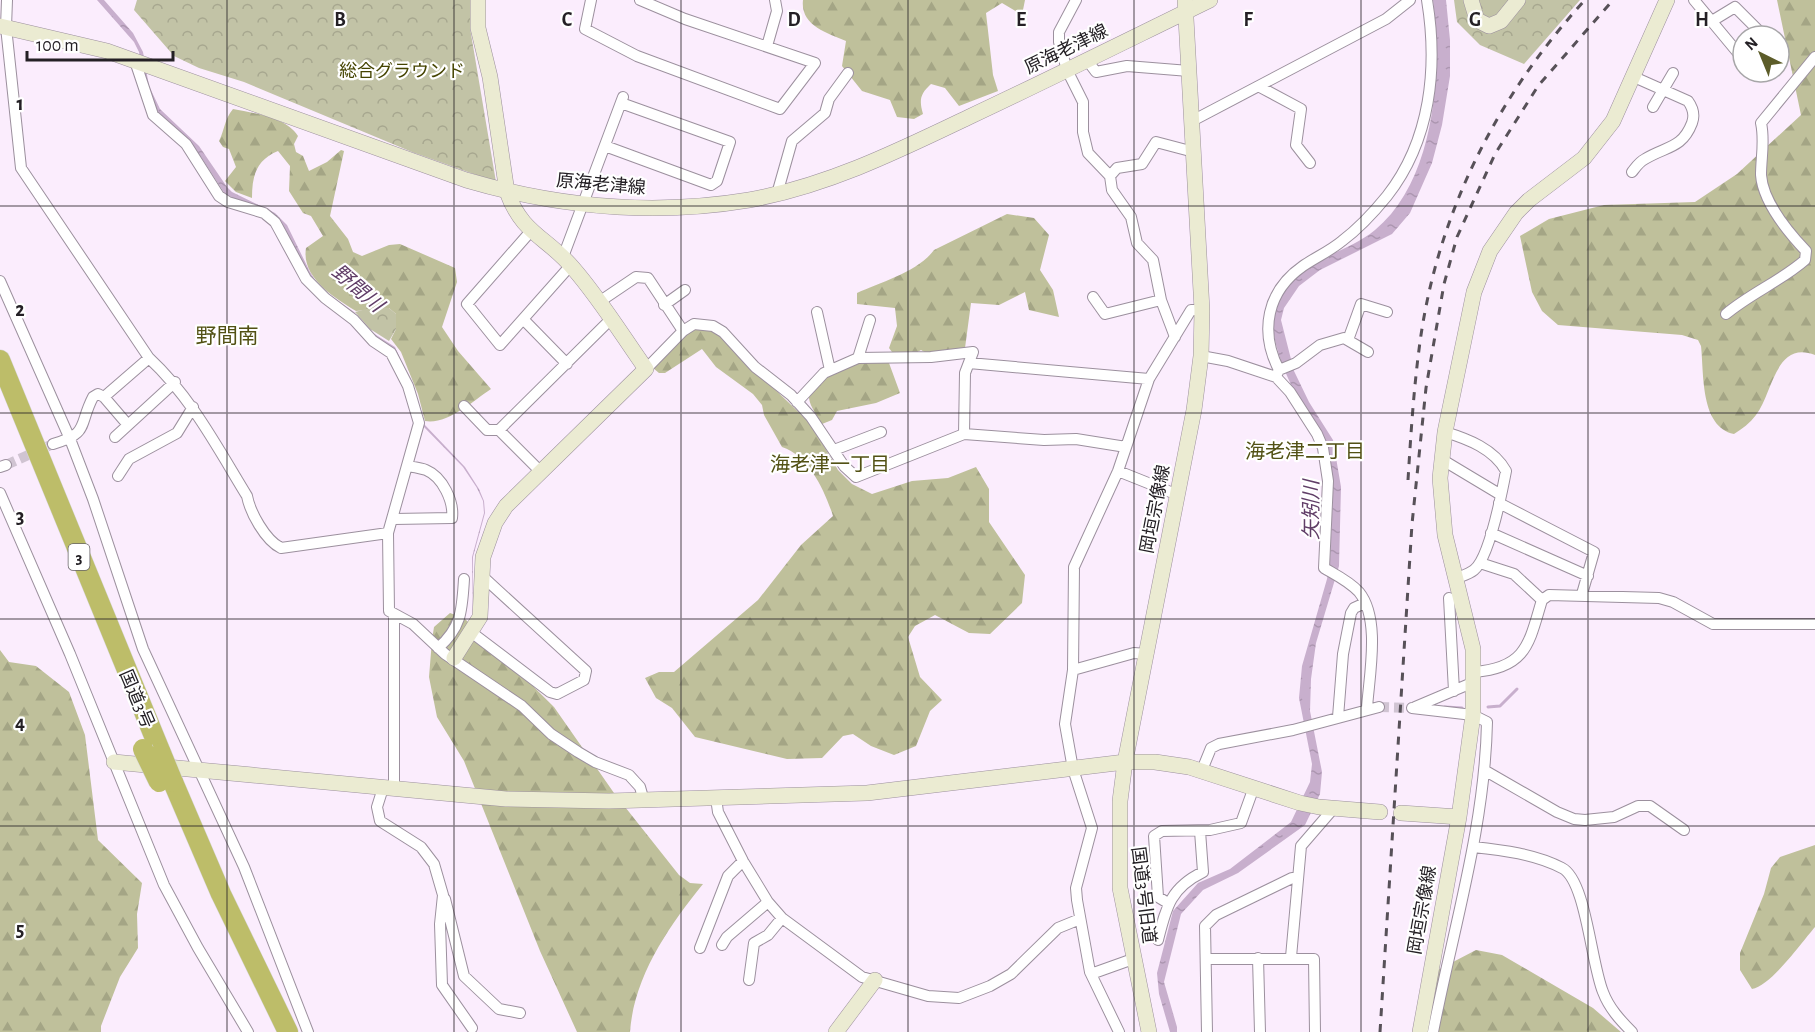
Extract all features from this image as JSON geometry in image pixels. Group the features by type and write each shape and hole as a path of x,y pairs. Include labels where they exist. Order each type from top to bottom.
{"highway":[{"name":"国道3号","path":"0,360 152,751"},
{"name":"国道3号","path":"0,393 152,751 288,1032"},
{"name":"国道3号","path":"166,782 212,905 273,1032"}],"street":[{"path":"7,0 3,27 21,168 149,358 175,382 193,406 247,496 249,509 277,546 281,548 388,533"},
{"path":"478,0 478,28 490,77 507,192 513,209 531,231 567,261 646,369"},
{"path":"591,0 585,29 637,56 780,109 815,63 640,0"},
{"path":"767,46 777,11 775,0"},
{"path":"1076,0 1059,32 1067,70 1083,102 1083,132 1088,153 1110,176 1112,190 1131,217 1137,243 1153,261 1161,300 1175,337"},
{"name":"原海老津線","path":"3,27 81,43 466,180 507,192 584,205 682,208 777,194 850,172 882,159 1067,70 1185,6 1210,0"},
{"path":"1192,121 1386,19 1410,0"},
{"path":"1202,770 1212,748 1219,744 1293,730 1373,707 1371,619 1359,593 1344,579 1324,568 1329,505 1323,448 1277,373 1269,347 1266,322 1273,298 1286,281 1301,267 1342,241 1367,218 1388,195 1409,160 1432,89 1432,30 1427,0"},
{"path":"1471,0 1477,20 1489,26 1501,21 1518,0"},
{"name":"岡垣宗像線","path":"1420,1032 1459,817 1473,715 1473,650 1445,535 1441,504 1441,459 1474,292 1490,251 1502,231 1522,207 1584,158 1614,121 1666,0"},
{"path":"1694,0 1731,46"},
{"name":"岡垣宗像線","path":"1125,762 1194,410 1201,356 1202,310 1185,6"},
{"path":"1712,21 1735,7 1752,24"},
{"path":"1726,314 1746,297 1783,277 1805,260 1806,251 1779,221 1761,177 1764,136 1761,123 1815,57"},
{"path":"1087,60 1096,72 1127,66 1189,71"},
{"path":"135,61 153,115 186,144 219,196 268,215 281,231 306,279 325,298 354,320 373,341 396,358 418,423 394,519 388,533 387,605 394,615 413,624 438,648 522,706 551,734 595,762 629,775 640,787 644,801"},
{"path":"777,194 792,141 825,113 828,99 848,73"},
{"path":"1653,108 1673,73"},
{"path":"1632,172 1642,161 1677,145 1687,136 1694,117 1688,101 1634,77"},
{"path":"1260,87 1301,109 1296,145 1310,163"},
{"path":"531,231 467,304 500,345 523,320 567,261 584,205 605,146 622,100 729,142 717,181 711,184 605,146"},
{"path":"1110,176 1117,168 1142,164 1156,142 1194,152"},
{"path":"599,302 636,277 648,278 683,331"},
{"path":"0,281 70,439 93,499 143,649 244,867 308,1032"},
{"path":"664,305 685,290"},
{"path":"1093,297 1105,314 1161,300"},
{"path":"1348,340 1361,304 1388,312"},
{"path":"1119,1032 1091,974 1076,888 1092,828 1073,769 1065,724 1073,670 1074,567 1118,471 1149,379 1191,310 1202,310"},
{"path":"817,312 830,370"},
{"path":"464,406 486,430 499,430 610,319"},
{"path":"523,320 567,364"},
{"path":"858,358 870,320"},
{"path":"454,658 480,617 486,544 506,506 683,331 694,324 704,323 723,332 755,367 797,402 844,466 856,477 964,434 1044,440 1076,438 1126,447"},
{"path":"1201,356 1277,373 1296,363 1320,345 1344,338 1368,352"},
{"path":"797,402 824,373 858,358 931,357 973,352 965,373 964,434"},
{"path":"104,398 149,358"},
{"path":"969,363 1149,379"},
{"path":"115,437 175,382"},
{"path":"53,444 70,439 80,432 93,397 99,394 128,425"},
{"path":"118,476 129,459 177,433 193,406"},
{"path":"499,430 540,471"},
{"path":"834,450 881,432"},
{"path":"1445,432 1473,441 1501,463 1506,471 1491,533 1480,563 1474,570 1456,578"},
{"path":"1441,459 1500,499 1594,552 1582,594"},
{"path":"394,519 452,518 454,506 439,480 427,470 407,466"},
{"path":"1118,471 1178,495"},
{"path":"0,493 70,654 164,885 248,1032"},
{"path":"1491,533 1588,576"},
{"path":"1480,563 1514,574 1542,600"},
{"path":"471,632 550,692 557,694 584,680 586,671 482,575"},
{"path":"438,648 453,635 463,609 464,579"},
{"path":"1433,1032 1473,846 1484,770 1487,722 1473,715 1412,708 1454,691 1474,677 1521,655 1527,648 1542,600 1549,595 1582,594 1659,598 1673,602 1713,624 1815,624"},
{"path":"1449,598 1454,652 1454,691"},
{"path":"1338,717 1343,654 1351,613 1354,608 1365,603"},
{"path":"394,615 388,788 377,807 380,820 428,854 439,879 464,976 499,1009 520,1013"},
{"path":"1454,652 1473,650"},
{"path":"1073,670 1134,652 1146,654"},
{"path":"114,762 506,799 644,801 867,793 1125,762 1155,762 1202,770 1300,803 1326,808 1380,812"},
{"name":"国道3号旧道","path":"1125,762 1118,862 1133,959 1149,1032"},
{"path":"1484,770 1557,812 1574,819 1614,817 1638,806 1650,806 1684,830"},
{"path":"1168,903 1158,897 1154,836 1162,831 1200,831 1241,823 1254,788"},
{"path":"716,798 718,812 743,861 768,902 782,918 862,976 928,996 960,998 990,986 1011,974 1058,928 1080,919"},
{"path":"1291,957 1301,846 1326,808"},
{"path":"1401,813 1459,817"},
{"path":"1158,940 1168,903 1191,878 1203,872 1200,831"},
{"path":"1473,846 1510,851 1563,868 1572,877 1580,891 1593,965 1603,993 1614,1014 1632,1032"},
{"path":"700,948 728,876 743,861"},
{"path":"1207,1032 1205,926 1216,915 1292,878 1298,878"},
{"path":"443,895 440,924 442,985 472,1028"},
{"path":"722,945 726,937 768,902"},
{"path":"749,980 754,943 768,935 782,918"},
{"path":"1206,959 1291,957 1314,959 1315,1032"},
{"path":"1258,958 1260,1032"},
{"path":"1091,974 1133,959"},
{"path":"836,1032 875,980"}],"green space":[{"name":"総合グラウンド","path":"137,0 470,0 470,28 496,182 412,152 244,82 199,68 174,56 134,10"},
{"path":"803,0 1025,0 1022,15 1002,3 986,13 993,75 998,91 959,106 945,88 931,84 921,98 923,114 914,119 897,117 890,100 862,91 842,66 846,41 823,31 810,22 803,9"},
{"path":"1454,0 1580,0 1524,64 1480,45 1457,22"},
{"path":"1777,0 1815,0 1815,355 1802,352 1791,355 1783,362 1756,415 1734,434 1723,429 1709,410 1701,346 1698,340 1682,335 1558,325 1542,311 1532,292 1520,236 1549,219 1604,205 1695,202 1737,174 1801,115 1791,67 1791,24 1782,24"},
{"path":"233,109 259,114 286,124 298,136 294,144 296,152 303,156 309,171 327,162 341,150 344,151 330,216 348,239 353,252 362,256 389,245 400,244 455,268 457,282 442,327 458,351 491,389 451,416 425,421 418,394 401,352 391,339 396,329 396,314 389,308 356,311 321,286 309,269 306,248 323,236 311,216 303,213 289,191 290,166 278,151 260,164 254,176 252,198 236,192 225,181 236,167 229,149 223,147 219,141"},
{"path":"1007,214 1034,218 1049,235 1040,270 1053,290 1059,317 1029,310 1025,292 999,305 971,303 965,348 930,355 921,350 912,355 895,356 889,348 897,326 895,308 857,304 857,293 909,270 927,258 934,250"},
{"path":"370,308 389,308 396,314 396,329 389,341 370,329 355,312"},
{"path":"702,329 715,332 811,424 838,470 852,484 872,494 912,481 948,478 976,467 989,489 989,522 1025,575 1022,603 990,634 969,633 935,615 915,626 908,637 920,677 942,700 930,711 916,746 894,755 871,746 853,734 843,736 822,758 787,759 695,737 672,708 656,698 645,678 659,672 674,672 758,600 801,545 833,516 815,476 800,458 782,447 764,415 762,405 753,394 716,367 702,349 665,373 659,373 653,368 689,331"},
{"path":"866,361 889,363 900,393 876,403 837,411 832,420 822,424 809,398 815,384 832,373"},
{"path":"450,613 464,618 554,707 614,793 679,875 690,883 703,884 655,953 638,991 630,1032 577,1032 540,951 464,761 437,717 429,677 432,640 434,627"},
{"path":"0,650 9,662 36,666 69,692 85,735 98,840 142,883 137,914 138,948 120,977 101,1026 101,1032 0,1032"},
{"path":"1815,845 1815,927 1777,972 1760,986 1752,989 1740,970 1740,953 1764,894 1771,868 1780,857"},
{"path":"1476,950 1502,955 1593,1008 1621,1032 1424,1032 1432,973"}],"water":[{"name":"野間川","path":"97,0 104,0 133,33 143,52 149,86 160,109 199,146 232,192 275,213 287,225 321,289 354,312 373,333 395,347 412,385 424,424 465,467 479,489 484,501 485,513 473,557 472,618 472,557 484,513 483,501 477,488 463,467 422,425 410,384 374,337 317,289 302,266 285,229 275,218 225,194 201,157 160,117 143,78 139,52 134,42"},
{"path":"1433,0 1446,0 1450,40 1450,76 1442,125 1432,163 1410,213 1392,234 1320,270 1299,286 1284,308 1281,320 1294,371 1309,402 1333,440 1341,487 1339,566 1316,643 1311,679 1310,711 1322,772 1320,794 1305,825 1238,873 1203,890 1181,914 1164,982 1177,1027 1177,1032 1170,1032 1159,994 1157,973 1173,911 1198,883 1230,869 1291,822 1310,782 1312,764 1299,698 1302,666 1327,579 1333,492 1329,455 1288,379 1280,357 1274,336 1273,317 1277,300 1295,276 1321,259 1363,239 1375,230 1395,208 1411,183 1423,154 1435,91 1436,28"}],"waterway":[{"path":"1488,707 1500,706 1517,689"},
{"path":"1445,707 1462,708"}],"tunnel":[{"path":"6,465 53,444"},
{"path":"1379,707 1412,708"}],"railway":[{"path":"1408,480 1421,335 1430,288 1459,198 1500,114 1554,36 1585,0"},
{"path":"1380,1032 1412,524 1426,388 1444,284 1457,237 1495,154 1538,86 1613,0"}],"district":[{"name":"野間南","path":"227,336"},
{"name":"海老津二丁目","path":"1305,451"},
{"name":"海老津一丁目","path":"830,464"}],"water label":[{"name":"矢矧川","path":"1311,510"}]}
